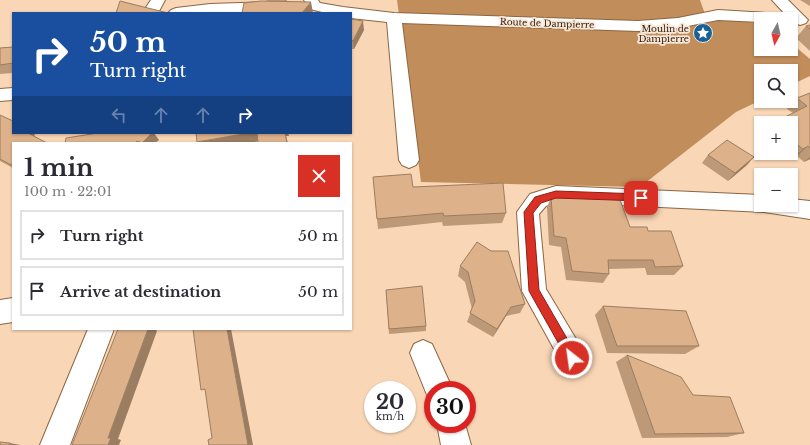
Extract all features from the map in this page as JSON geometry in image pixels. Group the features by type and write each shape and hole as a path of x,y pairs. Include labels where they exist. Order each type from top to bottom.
{"street":[{"path":"151,12 158,0"},
{"path":"779,0 790,12"},
{"name":"Route de Dampierre","path":"184,12 210,9 302,5 343,12"},
{"name":"Route de Dampierre","path":"352,13 394,18 638,26 678,23 718,16 736,15 754,16"},
{"path":"394,18 409,160"},
{"path":"0,95 12,94"},
{"path":"572,358 534,291 528,212 538,200 556,194 754,204"},
{"path":"798,208 810,210"},
{"path":"0,312 12,310"},
{"path":"55,445 101,330"},
{"path":"423,353 435,381"},
{"path":"453,433 456,445"}],"shaded area":[{"path":"397,0 700,0 705,14 754,23 754,56 798,56 798,49 810,59 810,76 798,82 798,64 754,64 754,103 736,112 640,187 421,182"}],"building":[{"path":"120,1 164,12 116,12"},
{"path":"261,1 311,2 303,12 242,12 244,3"},
{"path":"352,19 363,21 353,41"},
{"path":"12,47 12,63 0,65 0,48"},
{"path":"810,93 810,148 808,146 803,149 798,145 798,116 787,116 807,106 798,98"},
{"path":"0,115 12,121 12,134 30,134 45,142 12,142 12,165 0,159"},
{"path":"92,134 151,134 143,142 65,142 66,138"},
{"path":"196,134 243,134 197,142"},
{"path":"257,134 285,134 287,142 258,142"},
{"path":"727,140 754,157 735,173 708,155"},
{"path":"411,174 413,187 503,183 506,213 444,216 443,213 377,219 373,177"},
{"path":"619,197 630,227 647,227 648,231 671,231 683,266 655,267 653,260 608,260 609,274 572,271 566,238 554,236 551,198"},
{"path":"477,242 491,251 508,251 525,304 511,307 497,329 470,313 475,301 468,272 460,266"},
{"path":"422,286 426,326 389,329 386,290"},
{"path":"603,306 686,311 699,346 617,346"},
{"path":"118,330 148,330 108,438 111,438 108,445 72,445"},
{"path":"193,330 227,330 248,445 209,445 208,440 212,438 205,389 201,390"},
{"path":"627,355 681,377 693,395 730,397 744,433 655,434"},
{"path":"0,442 10,443 9,445 0,445"}],"place":[{"name":"Moulin de Dampierre","path":"703,33"}],"route":[{"path":"572,358 534,291 528,212 538,200 556,194 641,198"}]}
